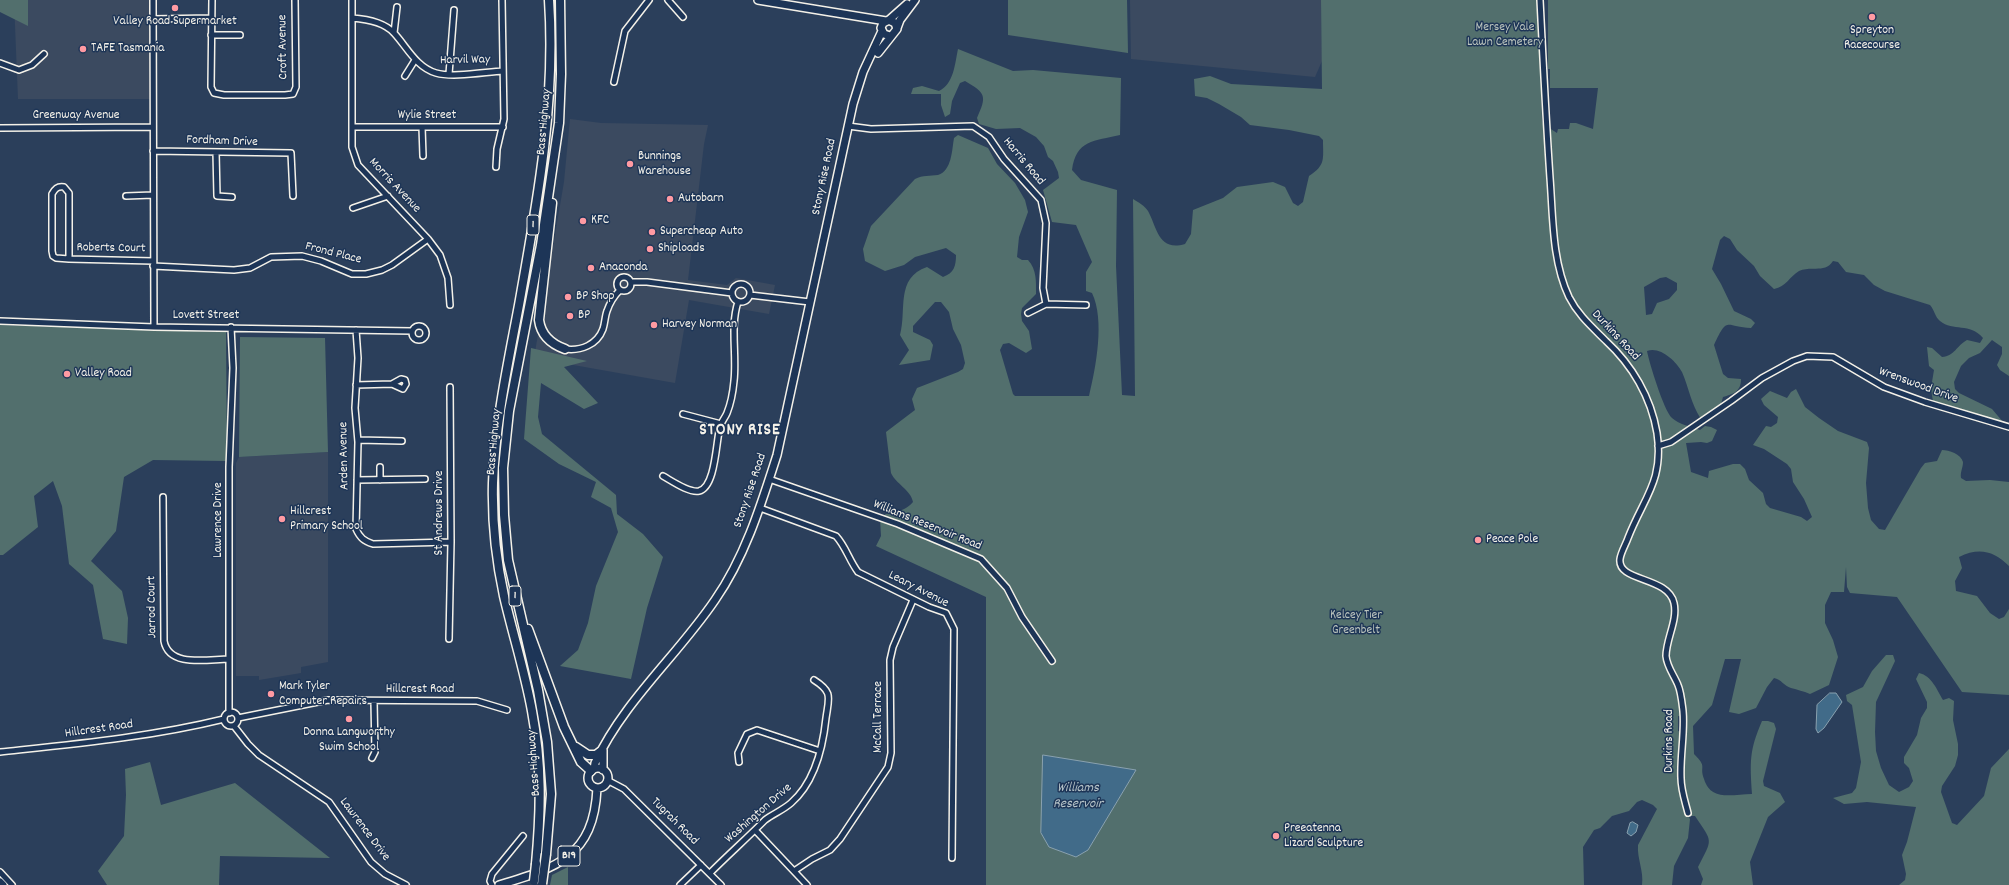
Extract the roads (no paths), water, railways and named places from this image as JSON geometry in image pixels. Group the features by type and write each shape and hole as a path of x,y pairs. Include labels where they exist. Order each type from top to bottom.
{"highway":[{"name":"Bass Highway","path":"538,884 536,864 541,793 537,739 525,676 499,567 493,515 493,484 495,448 502,394 543,166 550,64 549,0"},
{"name":"Bass Highway","path":"538,884 546,854 551,794 547,742 538,690 511,577 504,515 503,468 505,438 553,167 559,123 561,74 560,0"},
{"path":"553,167 552,211 539,320 542,332 548,339 556,346 565,349"},
{"path":"511,577 521,612 564,727 582,764 593,770"},
{"path":"573,745 588,756 596,755 602,749"}],"main road":[{"path":"758,0 867,18 888,20 895,23 897,29"},
{"path":"888,20 910,0"},
{"path":"897,29 900,20 915,0"},
{"path":"867,18 890,36"},
{"name":"Stony Rise Road","path":"593,770 594,763 613,728 716,600 735,567 760,508 770,479 778,448 858,86 882,30 888,20"},
{"name":"Stony Rise Road","path":"858,86 883,44 897,29"},
{"name":"Stony Rise Road","path":"602,749 603,770"},
{"path":"593,770 603,770 606,774 607,780 604,785 597,788 591,785 588,780 588,775 593,770"},
{"name":"B19","path":"499,885 552,867 575,851 589,828 593,816 597,788"},
{"path":"0,882 3,885"}],"street":[{"path":"153,0 154,327"},
{"path":"212,0 211,34 240,35"},
{"name":"Croft Avenue","path":"211,34 211,87 214,93 231,95 293,94 296,87 295,0"},
{"name":"Morris Avenue","path":"352,0 352,147 354,158 358,165 428,239 440,255 448,278 450,305"},
{"path":"496,167 497,149 503,127 502,0"},
{"path":"614,82 622,39 625,32 649,0"},
{"path":"668,0 683,18"},
{"name":"Durkins Road","path":"1540,0 1553,220 1555,242 1563,278 1575,308 1589,326 1605,339 1627,363 1636,376 1644,391 1657,431 1657,474 1654,485 1632,528 1620,558 1620,567 1625,572 1660,585 1674,601 1666,654 1667,664 1678,685 1683,710 1681,777 1683,796 1688,813"},
{"path":"394,33 397,7"},
{"path":"449,74 454,10"},
{"path":"153,19 211,18"},
{"name":"Harvil Way","path":"352,18 368,19 385,26 394,33 415,60 435,73 449,74 503,71"},
{"path":"0,63 19,70 32,65 44,54"},
{"path":"404,76 415,60"},
{"name":"Harris Road","path":"848,126 871,129 973,126 989,137 1004,159 1041,200 1046,224 1043,288 1046,304"},
{"name":"Greenway Avenue","path":"0,128 153,127"},
{"name":"Wylie Street","path":"352,127 503,127"},
{"path":"422,127 423,156"},
{"name":"Fordham Drive","path":"153,151 291,153 292,196"},
{"path":"216,152 217,196 232,197"},
{"name":"Roberts Court","path":"69,259 69,193 64,187 59,187 54,189 52,194 53,256 56,258 69,259 153,263"},
{"path":"126,196 153,195"},
{"path":"353,208 388,196"},
{"name":"Frond Place","path":"153,263 234,270 250,268 271,257 302,256 321,261 352,274 366,274 382,270 392,265 428,239"},
{"path":"620,290 617,284 621,278 626,277 631,282 647,282 732,293"},
{"path":"620,290 627,290 630,287 631,282"},
{"path":"738,302 732,293 734,287 742,284 749,289 750,294"},
{"path":"565,349 574,350 583,348 592,344 599,337 604,328 609,306 620,290"},
{"path":"750,294 810,302"},
{"path":"738,302 744,301 750,294"},
{"path":"663,476 691,490 700,491 706,487 717,459 718,435 721,424 732,399 735,379 736,314 738,302"},
{"path":"1028,314 1046,304 1086,305"},
{"name":"Lovett Street","path":"0,321 154,327 232,327 412,331"},
{"name":"Lawrence Drive","path":"229,712 229,467 233,368 232,327"},
{"name":"Arden Avenue","path":"356,330 358,358 355,408 358,440 356,529 365,541 374,544 451,542"},
{"name":"Wrenswood Drive","path":"1658,446 1671,442 1732,401 1762,378 1793,361 1807,356 1833,357 1884,387 1925,402 2009,427"},
{"path":"356,384 392,384"},
{"name":"St Andrews Drive","path":"449,639 451,542 450,387"},
{"path":"683,414 721,424"},
{"path":"358,440 402,441"},
{"path":"380,468 380,480"},
{"path":"357,480 425,479"},
{"name":"Williams Reservoir Road","path":"770,479 898,524 980,559 1007,588 1022,617 1052,661"},
{"name":"Jarrod Court","path":"163,497 164,641 166,650 177,659 229,659"},
{"name":"Leary Avenue","path":"760,508 836,536 843,545 850,562 858,572 913,600 946,614 954,629 952,858"},
{"name":"McCall Terrace","path":"794,871 812,859 830,850 840,839 888,767 891,754 890,660 893,647 913,600"},
{"name":"Washington Drive","path":"710,873 767,819 798,797 807,784 823,740 828,692 825,687 814,680"},
{"name":"Hillcrest Road","path":"238,718 328,700 477,701 507,710"},
{"path":"372,758 375,752 374,701"},
{"path":"229,712 234,713 238,718 238,722 234,726 227,725 224,719 229,712"},
{"name":"Hillcrest Road","path":"0,752 130,737 224,719"},
{"name":"Lawrence Drive","path":"234,726 259,755 329,802 371,862 384,874 406,885"},
{"path":"739,762 738,753 746,734 756,730 820,751"},
{"name":"Tugrah Road","path":"607,780 624,789 721,885"},
{"path":"755,830 807,885"},
{"path":"492,885 490,881 492,874 523,836"},
{"path":"680,885 701,865"},
{"path":"0,872 12,885"}],"water":[{"path":"1830,693 1836,693 1842,702 1824,728 1818,733 1816,729 1817,705"},
{"name":"Williams Reservoir","path":"1043,755 1136,770 1088,850 1076,857 1049,847 1041,833"},
{"path":"1633,822 1638,825 1636,832 1631,836 1627,833 1630,823"}],"place":[{"name":"Valley Road Supermarket","path":"175,8"},
{"name":"Spreyton Racecourse","path":"1872,17"},
{"name":"TAFE Tasmania","path":"83,49"},
{"name":"Bunnings Warehouse","path":"630,164"},
{"name":"Autobarn","path":"670,199"},
{"name":"KFC","path":"583,221"},
{"name":"Supercheap Auto","path":"652,232"},
{"name":"Shiploads","path":"650,249"},
{"name":"Anaconda","path":"591,268"},
{"name":"BP Shop","path":"568,297"},
{"name":"BP","path":"570,316"},
{"name":"Harvey Norman","path":"654,325"},
{"name":"Valley Road","path":"67,374"},
{"name":"Hillcrest Primary School","path":"282,519"},
{"name":"Peace Pole","path":"1478,540"},
{"name":"Mark Tyler Computer Repairs","path":"271,694"},
{"name":"Donna Langworthy Swim School","path":"349,719"},
{"name":"Preeatenna Lizard Sculpture","path":"1276,836"}],"district":[{"name":"STONY RISE","path":"740,432"}],"park label":[{"name":"Mersey Vale Lawn Cemetery","path":"1505,36"},
{"name":"Kelcey Tier Greenbelt","path":"1356,624"}]}
